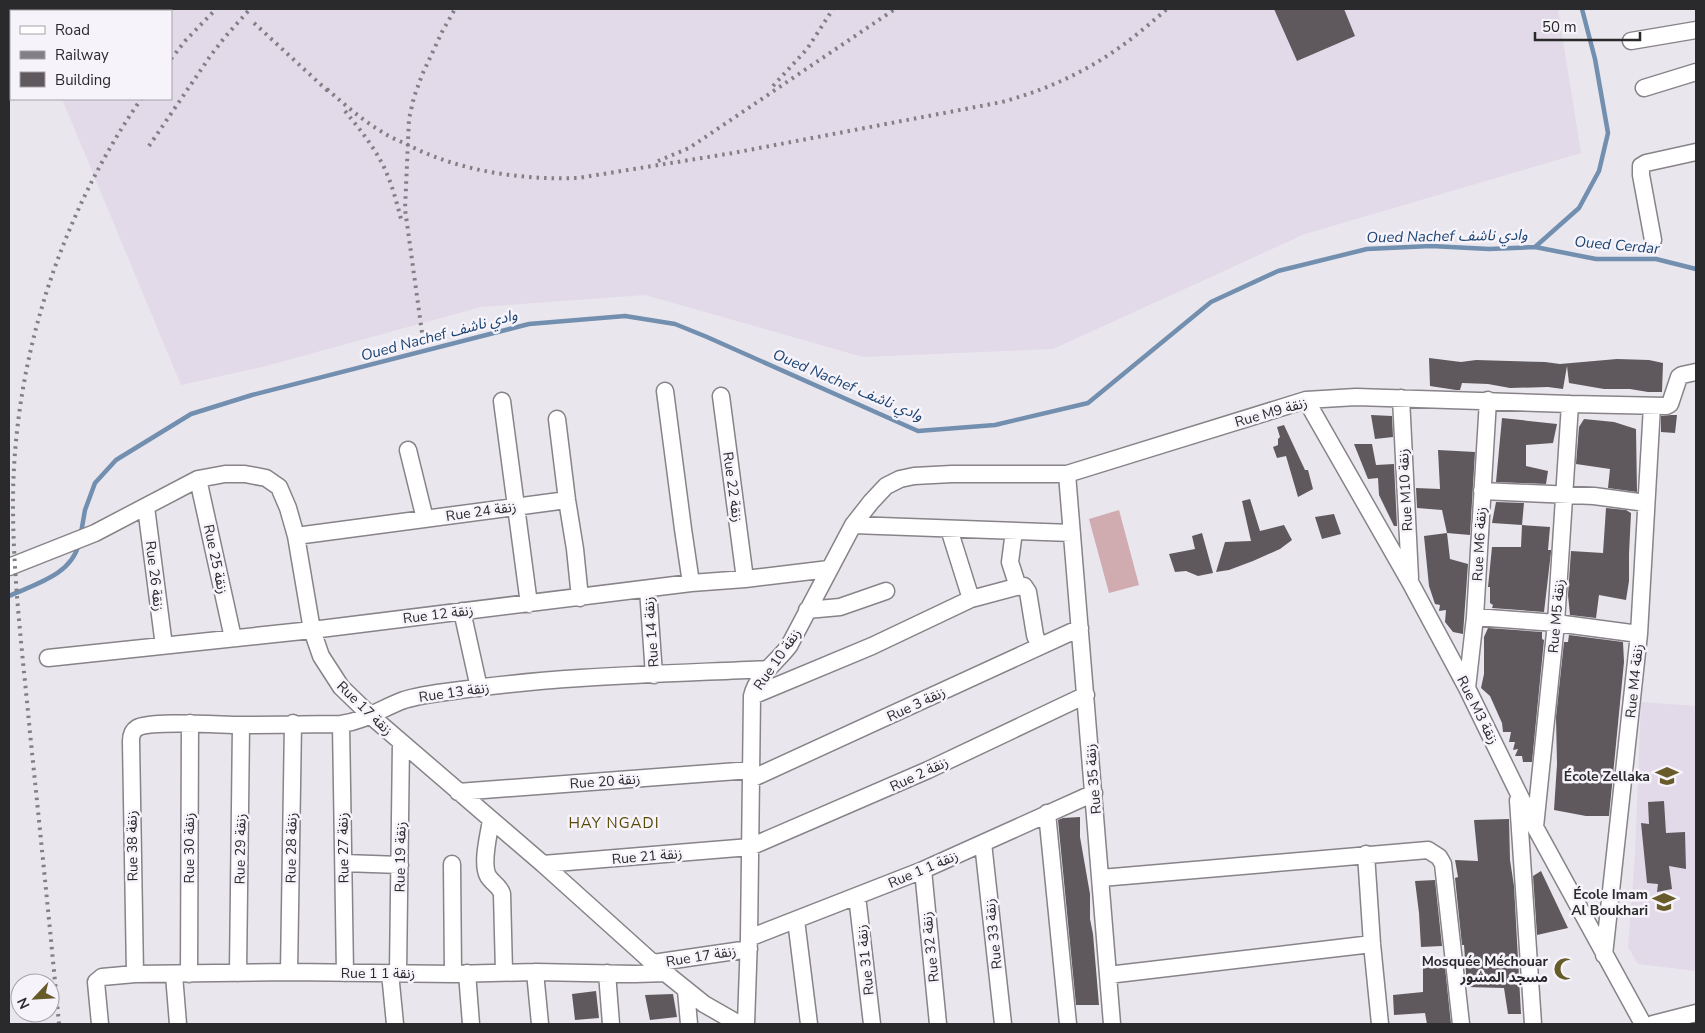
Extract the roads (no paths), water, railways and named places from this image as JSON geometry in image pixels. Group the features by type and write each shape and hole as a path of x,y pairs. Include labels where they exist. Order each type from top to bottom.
{"street":[{"path":"1630,41 1696,30"},
{"path":"1644,88 1696,72"},
{"path":"1653,240 1640,169 1646,163 1696,152"},
{"name":"Rue M9 زنقة","path":"853,525 870,502 886,486 914,476 952,474 1067,474 1306,400 1356,397 1652,406 1670,404 1679,377 1696,372"},
{"path":"665,391 691,583"},
{"name":"Rue 22 زنقة","path":"721,396 745,579"},
{"name":"Rue M10 زنقة","path":"1401,398 1410,582"},
{"name":"Rue M3 زنقة","path":"1306,400 1410,582 1467,688 1535,827 1643,1024"},
{"name":"Rue M6 زنقة","path":"1467,688 1475,617 1488,400"},
{"path":"502,401 529,604"},
{"name":"Rue M5 زنقة","path":"1535,827 1556,623 1570,404"},
{"name":"Rue M4 زنقة","path":"1604,955 1639,634 1652,406"},
{"path":"557,419 580,598"},
{"path":"408,450 424,519"},
{"name":"Rue 17 زنقة","path":"9,567 95,533 198,479 225,474 244,474 266,478 279,487 288,508 296,536 312,630 321,656 341,687 371,716 458,792 544,864 653,963 704,1004 739,1024"},
{"name":"Rue 35 زنقة","path":"1067,474 1112,1024"},
{"name":"Rue 25 زنقة","path":"198,479 233,638"},
{"path":"1482,491 1594,496 1646,503"},
{"name":"Rue 24 زنقة","path":"296,536 567,500"},
{"name":"Rue 26 زنقة","path":"146,507 164,646"},
{"path":"853,525 1072,533"},
{"name":"Rue 10 زنقة","path":"746,1024 749,943 752,696 758,681 780,659 789,646 853,525"},
{"path":"949,529 971,600"},
{"path":"1014,531 1010,562 1018,587"},
{"name":"Rue 12 زنقة","path":"48,658 312,630 648,588 829,569"},
{"path":"752,696 872,646 971,600 1018,587 1024,586 1028,592 1035,635 1039,646"},
{"name":"Rue 14 زنقة","path":"648,588 654,674"},
{"path":"808,610 840,606 886,592"},
{"path":"462,611 479,688"},
{"path":"1475,617 1556,623 1639,634"},
{"name":"Rue 3 زنقة","path":"751,774 1080,628"},
{"name":"Rue 13 زنقة","path":"144,725 190,723 241,725 341,724 371,716 418,696 479,688 534,682 654,674 768,669"},
{"name":"Rue 2 زنقة","path":"750,847 928,770 1086,696"},
{"name":"Rue 30 زنقة","path":"178,1024 182,974 190,723"},
{"name":"Rue 28 زنقة","path":"289,972 293,724"},
{"name":"Rue 27 زنقة","path":"341,724 346,973"},
{"name":"Rue 38 زنقة","path":"134,974 131,741 132,734 136,728 144,725"},
{"name":"Rue 29 زنقة","path":"238,973 241,725"},
{"name":"Rue 19 زنقة","path":"395,1024 394,973 400,865 401,742"},
{"name":"Rue 20 زنقة","path":"458,792 751,774"},
{"path":"1517,790 1534,1024"},
{"name":"Rue 1 زنقة 1","path":"749,943 796,920 922,870 1094,793"},
{"path":"1047,813 1068,1024"},
{"path":"491,820 484,866 489,878 501,888 504,972"},
{"name":"Rue 33 زنقة","path":"983,843 1003,1024"},
{"name":"Rue 21 زنقة","path":"544,864 750,847"},
{"path":"1101,878 1428,850 1439,857 1443,864 1461,1024"},
{"path":"1366,854 1380,1024"},
{"path":"344,863 400,865"},
{"path":"452,864 460,974 471,1024"},
{"name":"Rue 32 زنقة","path":"922,870 938,1024"},
{"name":"Rue 31 زنقة","path":"857,896 872,1024"},
{"path":"796,920 810,1024"},
{"name":"Rue 17 زنقة","path":"653,963 749,943"},
{"path":"1108,976 1372,944"},
{"name":"Rue 1 زنقة 1","path":"100,1024 97,980 102,977 134,974 289,972 668,974"},
{"path":"535,972 540,1024"},
{"path":"607,973 611,1024"},
{"path":"686,990 689,1024"},
{"path":"1653,1024 1696,1013"}],"waterway":[{"name":"Oued Nachef وادي ناشف","path":"81,533 85,510 95,483 116,460 191,414 252,395 529,324 625,316 675,324 918,431 995,425 1088,403 1211,302 1278,271 1367,249 1431,246 1489,249 1535,247 1579,208 1599,171 1608,133 1595,59 1582,9"},
{"name":"Oued Cerdar","path":"1535,247 1596,259 1656,259 1696,269"},
{"name":"Oued Nachef وادي ناشف","path":"9,596 61,571 75,554 79,543"}],"railway":[{"path":"172,58 185,41 216,9"},
{"path":"149,146 211,55 250,9"},
{"path":"423,340 405,209 409,119 422,75 455,9"},
{"path":"773,86 807,49 833,9"},
{"path":"658,161 689,148 895,9"},
{"path":"327,89 347,107 376,128 428,154 490,172 534,177 578,178 733,153 1002,102 1050,86 1095,64 1129,41 1167,9"},
{"path":"254,23 331,94"},
{"path":"59,1024 17,590 13,533 15,450 32,344 47,292 65,241 87,192 112,144 140,100"},
{"path":"345,111 368,141 383,165 401,219"}],"place":[{"name":"École Zellaka","path":"1667,776"},
{"name":"École Imam Al Boukhari","path":"1664,902"},
{"name":"Mosquée Méchouar مسجد المشور","path":"1565,969"}],"district":[{"name":"HAY NGADI","path":"614,823"}]}
